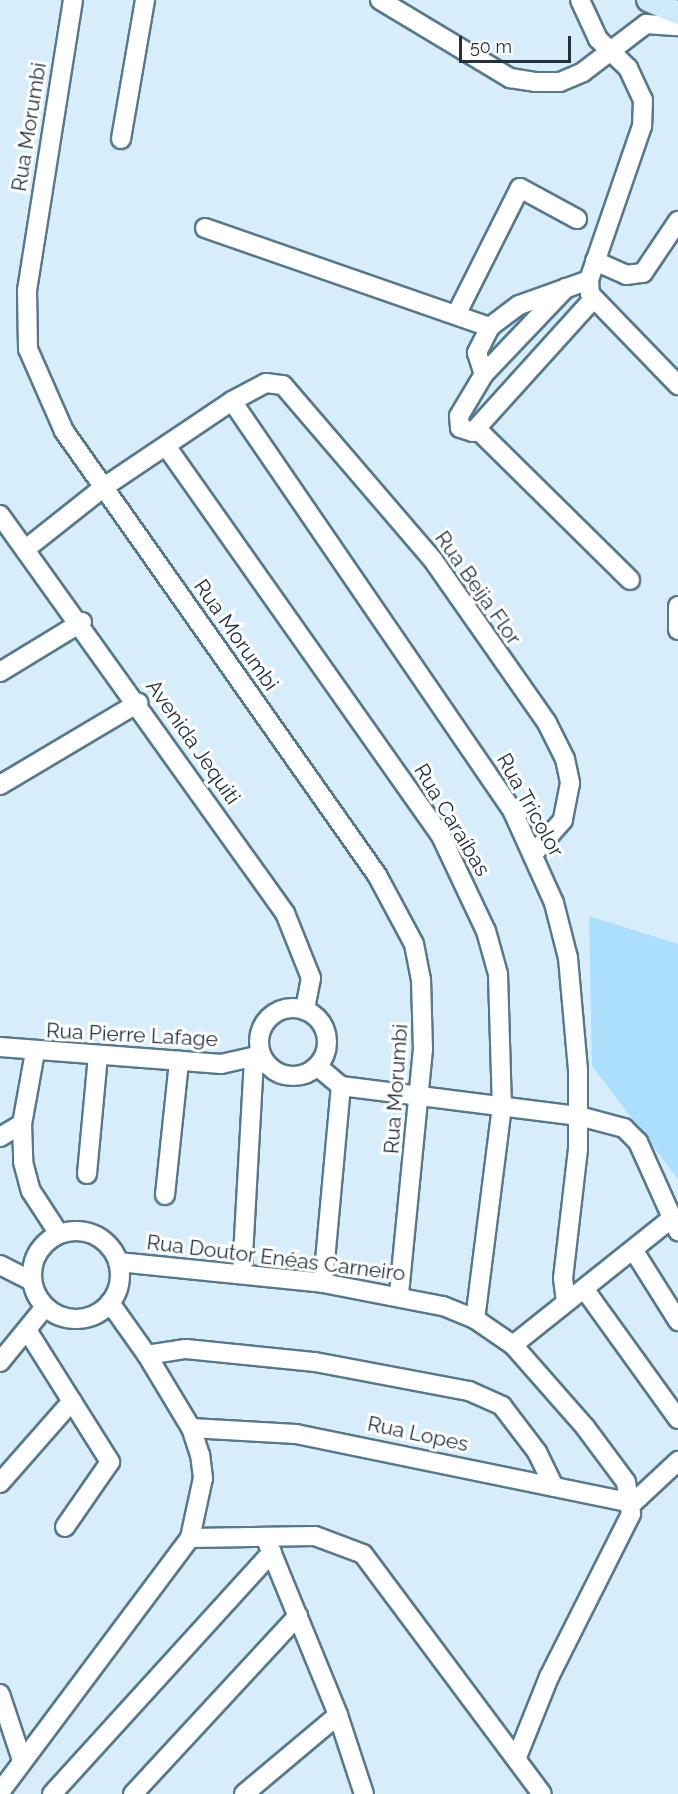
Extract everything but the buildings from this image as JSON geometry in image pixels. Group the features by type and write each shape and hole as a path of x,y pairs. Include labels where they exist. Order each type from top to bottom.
{"main road":[{"path":"648,0 678,13"}],"street":[{"name":"Rua Morumbi","path":"73,0 26,325 45,399 402,916 422,979 420,1095 399,1294"},
{"path":"122,139 145,0"},
{"path":"380,0 510,78 560,82 609,52 646,24 678,26"},
{"path":"580,0 591,28 609,52 638,82 642,126 589,280 593,299 678,385"},
{"path":"457,313 520,188 577,219"},
{"path":"595,261 626,275 643,273 678,221"},
{"path":"205,228 457,313 490,327"},
{"path":"484,374 477,353 490,327 519,305 589,280"},
{"path":"567,286 484,374 457,422 467,433 477,429 593,299"},
{"name":"Rua Beija Flor","path":"232,401 266,383 289,390 337,454 395,514 547,723 565,759 570,783 559,827 535,852"},
{"path":"27,548 104,487 232,401"},
{"name":"Rua Tricolor","path":"232,401 456,726 535,852 568,958 579,1116 563,1278 566,1302"},
{"path":"477,429 630,580"},
{"name":"Rua Caraíbas","path":"166,446 441,836 468,886 498,974 502,1106 475,1319"},
{"name":"Avenida Jequiti","path":"1,517 82,622 285,913 311,978 304,1010"},
{"path":"678,606 678,630"},
{"path":"0,672 82,622"},
{"path":"0,785 138,703"},
{"path":"242,1274 257,1057 260,1033 272,1015 304,1010 326,1035 317,1066"},
{"name":"Rua Pierre Lafage","path":"0,1047 35,1052 179,1061 257,1057"},
{"path":"35,1052 22,1124 23,1162 31,1191 59,1234"},
{"path":"87,1174 98,1056"},
{"path":"257,1057 285,1076 317,1066"},
{"path":"165,1195 179,1061"},
{"path":"317,1066 341,1086 579,1116 634,1135 674,1225 634,1251 513,1345"},
{"path":"323,1283 341,1086"},
{"path":"0,1137 22,1124"},
{"path":"0,1265 32,1281 45,1307 71,1319 99,1313 110,1303 117,1291 118,1262 112,1249 88,1232 59,1234 38,1253 32,1281"},
{"path":"634,1251 678,1322"},
{"name":"Rua Doutor Enéas Carneiro","path":"118,1262 323,1283 399,1294 475,1319 513,1345 585,1426 627,1482 633,1503"},
{"path":"585,1290 678,1419"},
{"path":"0,1792 190,1538 202,1478 191,1428 147,1355 110,1303"},
{"path":"0,1362 45,1307"},
{"path":"27,1330 110,1462 65,1527"},
{"path":"147,1355 186,1349 315,1362 469,1391 509,1414 537,1452 554,1487"},
{"path":"0,1483 72,1401"},
{"name":"Rua Lopes","path":"191,1428 296,1434 633,1503"},
{"path":"517,1757 633,1503 678,1461"},
{"path":"190,1538 262,1533 315,1536 363,1554 517,1757 542,1794"},
{"path":"262,1533 272,1552 338,1715 364,1794"},
{"path":"51,1794 272,1552"},
{"path":"133,1794 298,1616"},
{"path":"0,1694 22,1760"},
{"path":"244,1794 338,1715"}],"shaded area":[{"path":"589,916 678,944 678,1179 592,1066"}]}
